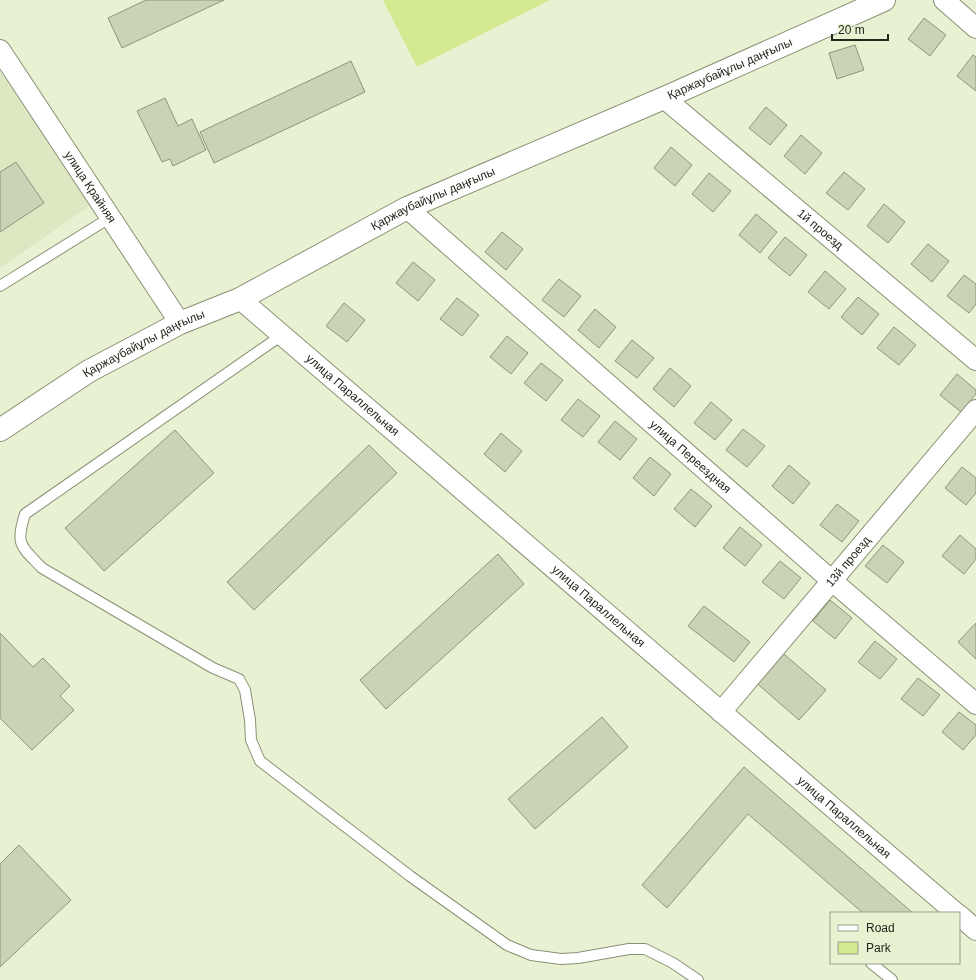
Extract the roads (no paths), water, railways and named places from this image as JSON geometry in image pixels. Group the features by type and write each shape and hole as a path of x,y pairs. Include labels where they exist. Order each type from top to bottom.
{"highway":[{"name":"Қаржаубайұлы даңғылы","path":"0,430 89,371 180,323 240,299 407,208 664,98 884,0"}],"street":[{"path":"944,0 976,28"},
{"name":"улица Крайняя","path":"0,50 180,323"},
{"name":"1й проезд","path":"664,98 976,360"},
{"name":"улица Переездная","path":"407,208 831,580 976,704"},
{"name":"улица Параллельная","path":"240,299 421,452 955,912"},
{"name":"13й проезд","path":"721,712 976,410"},
{"path":"960,916 976,930"}],"lane":[{"path":"0,286 111,217"},
{"path":"282,335 25,514 20,530 22,548 42,568 213,668 239,679 245,690 250,720 251,740 260,762 410,876 506,945 531,955 561,959 578,958 629,949 645,949 673,963 698,980"},
{"path":"872,964 892,980"}]}
